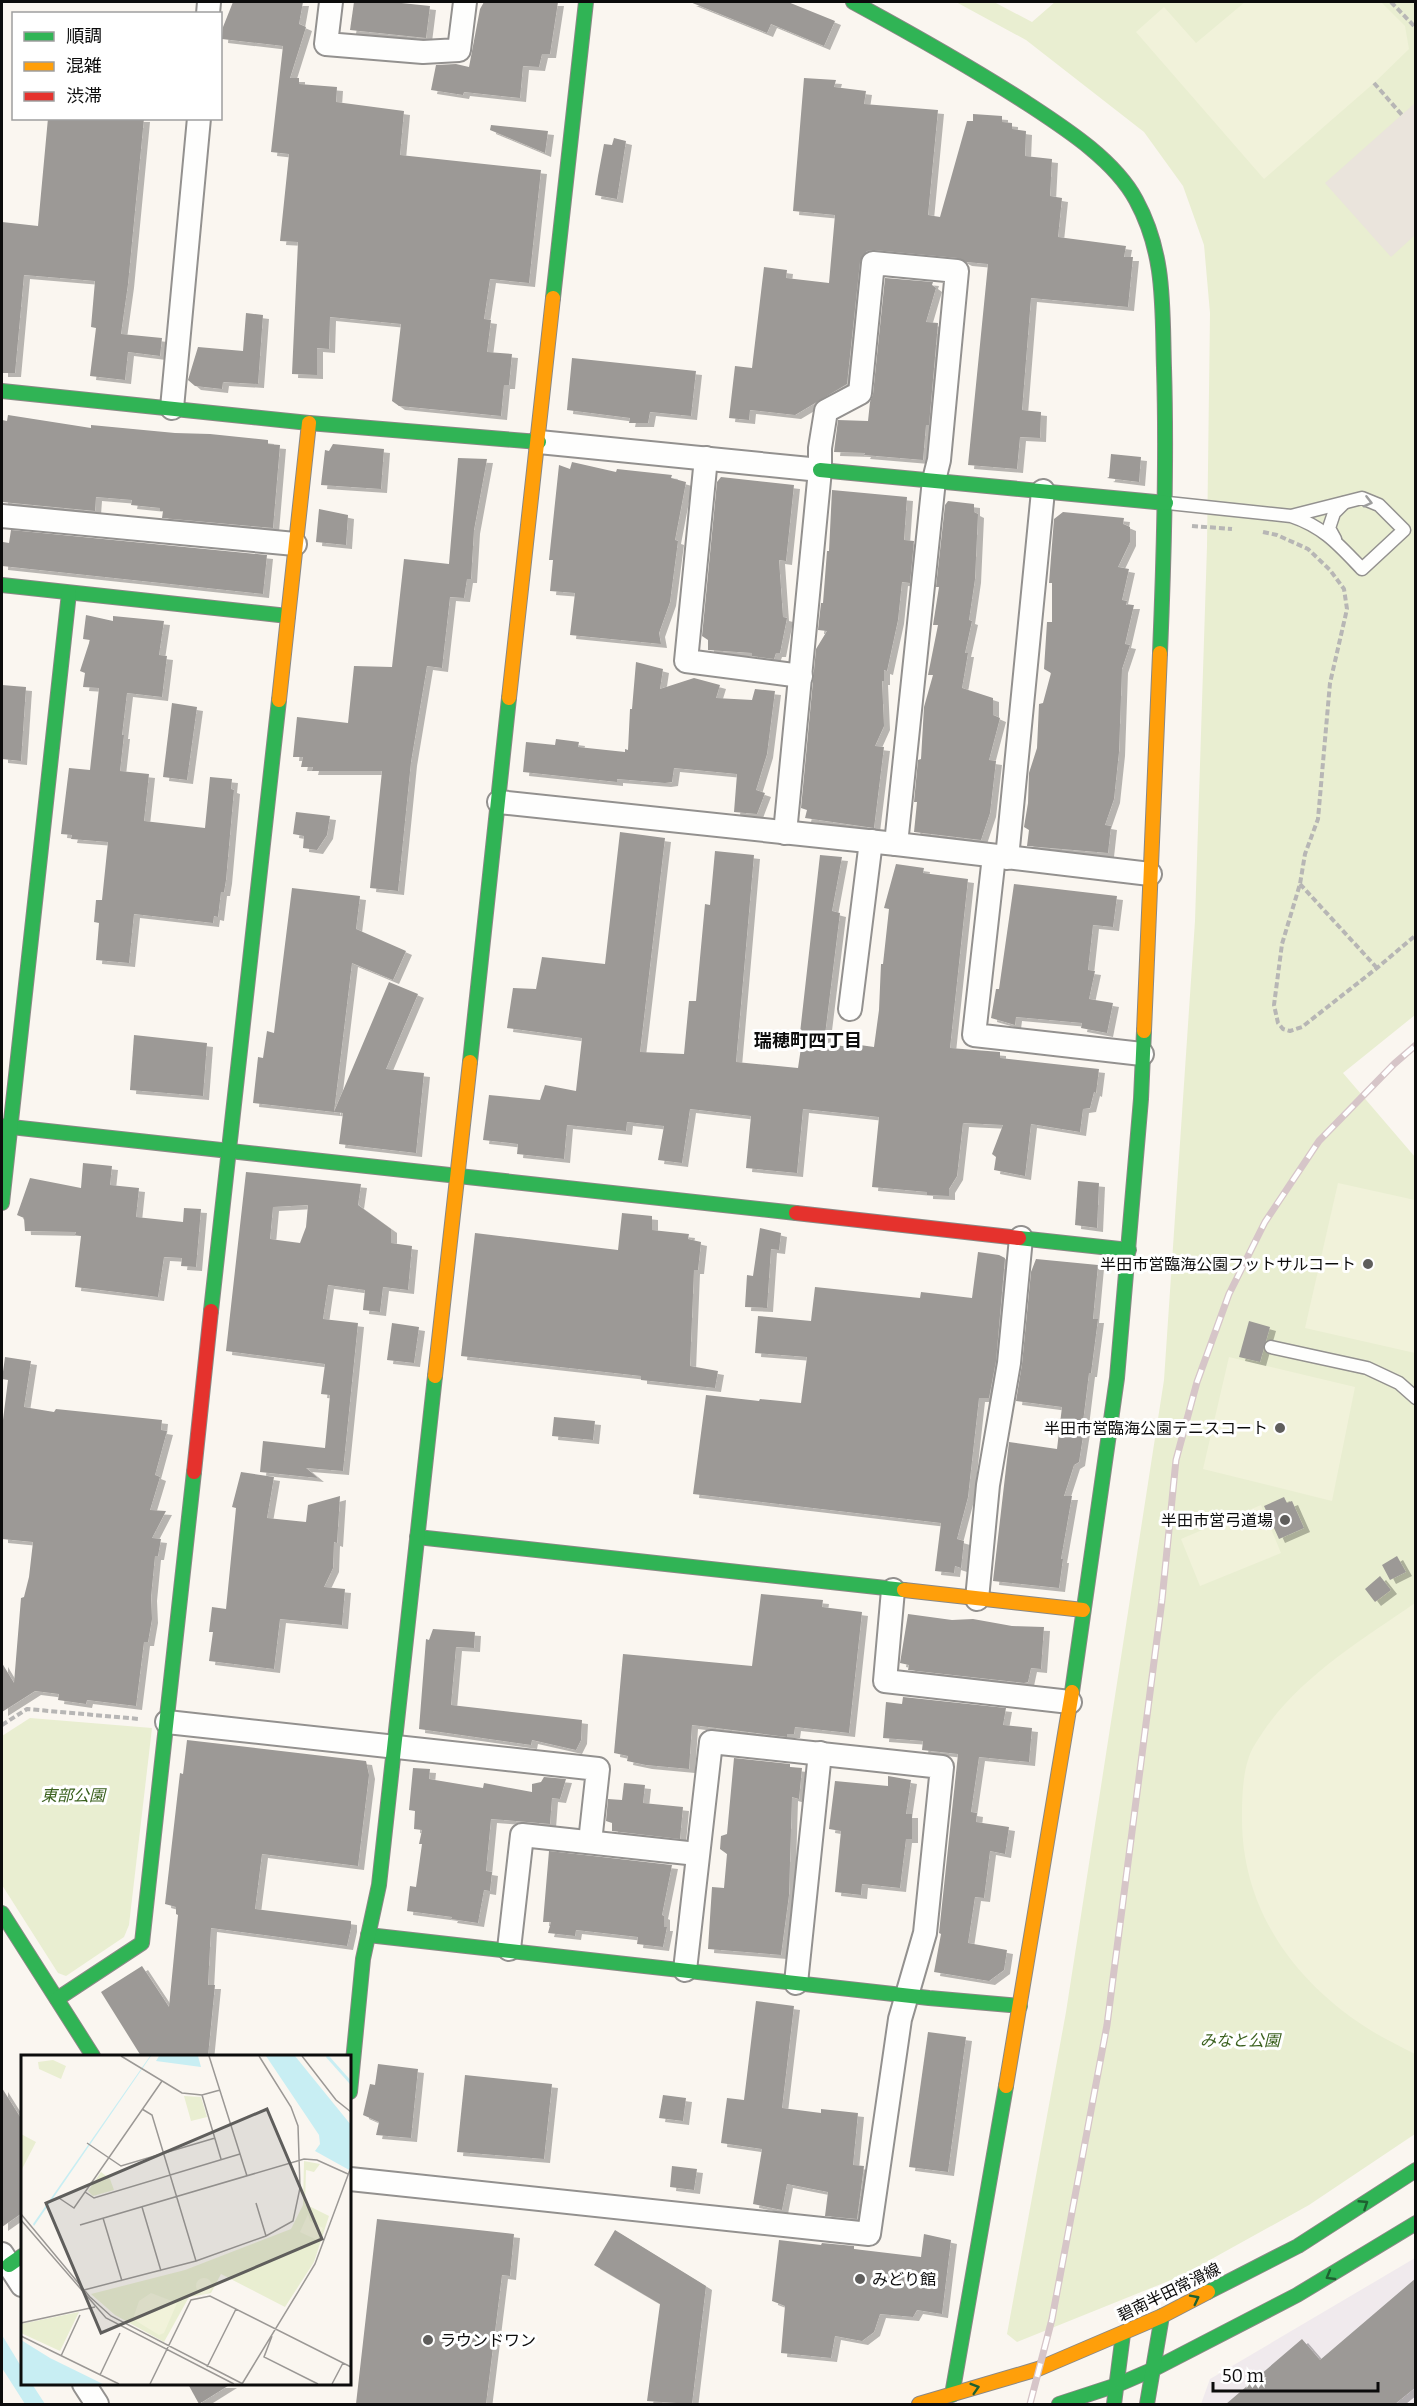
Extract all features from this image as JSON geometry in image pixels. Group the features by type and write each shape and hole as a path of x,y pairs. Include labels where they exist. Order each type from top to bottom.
{"street":[{"path":"331,2 326,44 423,52 459,50 465,2"},
{"path":"351,2082 363,1959 379,1886 586,2"},
{"path":"853,2 967,64 1081,138 1118,176 1136,199 1157,250 1161,278 1166,502 1142,1054 1142,1099 1117,1378 1070,1702 952,2395"},
{"path":"172,408 199,120"},
{"path":"785,833 820,470 820,448 826,411 860,393 873,262 957,271 939,460 934,480 896,844"},
{"path":"2,391 309,423 539,442 1166,502"},
{"path":"57,1999 142,1942 309,423"},
{"path":"706,458 686,661 801,676"},
{"path":"1043,491 1001,857 974,1035 1142,1054"},
{"path":"2,516 296,544"},
{"path":"2,585 288,616"},
{"path":"2,1203 6,1127 69,593"},
{"path":"499,802 871,841 1150,874"},
{"path":"850,1008 871,841"},
{"path":"6,1127 228,1152 457,1174 1129,1250"},
{"path":"976,1599 988,1485 1009,1363 1021,1238"},
{"path":"417,1537 1083,1610"},
{"path":"893,1590 885,1681 1070,1702"},
{"path":"167,1722 598,1769 590,1842"},
{"path":"351,2179 453,2192 868,2234 900,2019 925,1933 942,1767 711,1742 685,1970"},
{"path":"796,1983 820,1753"},
{"path":"509,1949 522,1835 697,1854"},
{"path":"2,1913 92,2055"},
{"path":"368,1935 509,1949 928,1998 1020,2006"},
{"name":"碧南半田常滑線","path":"919,2404 1038,2368 1162,2316 1298,2246 1416,2170"},
{"path":"1059,2404 1117,2385 1154,2369 1297,2295 1416,2223"},
{"path":"11,2258 21,2283"},
{"path":"1147,2404 1162,2316"},
{"path":"1114,2404 1123,2334"},
{"path":"85,2385 97,2404"}],"lane":[{"path":"1166,502 1291,516 1309,522 1324,531 1362,569 1404,530 1379,505 1362,498 1291,516"},
{"path":"1337,543 1329,528 1334,513 1346,502"},
{"path":"1271,1347 1366,1368 1399,1383 1416,1398"}],"path":[{"path":"1391,2 1416,28"},
{"path":"1374,83 1402,115"},
{"path":"1192,526 1236,529"},
{"path":"1258,531 1277,535 1308,549 1330,570 1344,589 1347,609 1330,682 1318,819 1305,855 1300,884 1282,944 1274,1005 1278,1023 1283,1029 1290,1031 1302,1027 1416,935"},
{"path":"1300,884 1377,968"},
{"path":"2,1725 27,1709 167,1722"}],"shaded area":[{"path":"1415,103 1415,235 1391,257 1325,183"},
{"path":"1415,2258 1415,2404 1201,2404 1210,2379"}],"green space":[{"name":"みなと公園","path":"956,2 994,2 1032,22 1055,2 1416,2 1415,1015 1343,1073 1415,1157 1415,2134 1309,2205 1181,2276 1017,2342 1007,2334 1066,2012 1164,1380 1195,921 1207,546 1210,313 1204,245 1183,186 1144,132 1026,40"},
{"path":"1245,2 1381,2 1405,26 1409,49 1374,83 1264,179 1136,32 1164,7 1196,43"},
{"name":"半田市営臨海公園フットサルコート","path":"1338,1183 1415,1200 1415,1353 1305,1328"},
{"name":"半田市営臨海公園テニスコート","path":"1229,1357 1355,1387 1332,1501 1203,1469"},
{"path":"1261,1505 1281,1553 1200,1586 1181,1539"},
{"path":"1415,1603 1415,2054 1370,2030 1338,2007 1314,1986 1293,1962 1275,1937 1250,1880 1244,1849 1242,1816 1245,1771 1250,1753 1286,1702 1348,1649"},
{"name":"東部公園","path":"30,1718 152,1728 129,1925 124,1937 66,1976 58,1973 2,1885 2,1736"}],"water":[{"path":"2,2335 21,2366 21,2385 33,2385 45,2404 25,2404 2,2368"}],"building":[{"path":"233,2 303,2 299,24 306,27 290,78 299,78 299,84 337,87 336,102 404,111 400,155 541,170 529,283 490,279 484,319 491,320 487,352 512,354 509,385 504,385 501,416 399,406 392,401 401,324 330,317 329,349 317,348 317,375 292,374 298,242 280,241 289,154 271,152 283,46 222,39 223,27"},
{"path":"354,2 392,2 430,6 426,38 350,30"},
{"path":"484,2 558,2 550,54 542,54 539,67 523,66 520,98 464,92 463,95 431,90 436,65 456,64 469,67 480,9"},
{"path":"690,2 788,2 835,21 824,46 771,24 767,33"},
{"path":"804,78 836,80 834,87 866,91 864,104 938,110 928,215 940,217 967,121 973,121 973,114 1002,116 1002,122 1012,123 1012,129 1026,131 1025,156 1052,159 1050,196 1062,198 1058,237 1126,246 1124,257 1133,257 1128,307 1031,298 1022,410 1041,412 1040,438 1020,437 1017,469 968,465 988,264 966,262 958,258 867,251 860,262 847,384 795,415 750,410 749,420 729,418 735,366 752,368 764,267 787,270 786,278 829,283 835,215 793,211"},
{"path":"48,120 144,120 121,334 162,338 160,356 128,352 125,380 90,376 96,328 91,327 95,281 24,275 15,373 2,373 2,222 38,226"},
{"path":"491,125 548,131 545,153 490,130"},
{"path":"614,138 626,141 617,199 595,195 604,144 612,145"},
{"path":"885,278 933,282 932,285 936,288 926,322 938,323 929,425 926,425 923,460 834,452 838,420 868,421"},
{"path":"246,313 263,315 258,384 223,382 222,389 195,386 188,380 198,347 243,351"},
{"path":"572,358 696,371 691,416 650,412 648,423 629,423 630,418 567,410"},
{"path":"8,415 91,428 91,425 210,434 268,440 268,444 280,445 273,528 162,518 163,511 160,511 160,508 131,505 132,500 96,497 95,511 2,502 2,420 7,421"},
{"path":"333,444 384,449 381,489 321,485 325,450 329,451"},
{"path":"1111,454 1141,457 1139,482 1107,478 1109,477"},
{"path":"458,458 487,459 474,530 471,579 467,579 464,598 450,597 442,668 427,666 411,762 398,891 370,888 382,771 312,771 313,767 301,767 303,757 293,757 297,717 348,723 354,666 392,667 404,559 449,564"},
{"path":"572,462 616,472 617,469 672,475 671,478 686,482 675,540 678,541 670,602 659,633 661,644 570,635 575,593 550,591 553,560 549,560 559,465 570,469"},
{"path":"721,477 794,485 786,561 779,560 783,617 787,618 780,653 776,653 774,659 752,656 752,653 708,650 708,640 702,636 717,482"},
{"path":"832,490 907,497 904,540 914,541 910,583 902,582 898,620 887,671 884,670 884,681 882,681 884,726 875,746 884,747 874,828 805,818 807,810 801,808 816,649 827,631 818,630 821,603 823,603 827,551 829,551"},
{"path":"948,501 974,504 974,512 978,514 975,579 969,620 972,621 965,653 968,653 962,688 993,698 993,715 1000,718 989,760 996,761 990,813 981,840 914,832 918,760 921,759 924,707 933,675 928,675 938,625 933,625 939,587 936,587 945,505"},
{"path":"319,509 348,515 346,545 316,542"},
{"path":"1063,512 1124,518 1123,524 1130,527 1130,542 1118,567 1129,569 1122,600 1127,601 1126,605 1134,605 1125,644 1130,645 1122,669 1119,752 1114,799 1105,825 1111,826 1108,853 1027,846 1029,830 1024,827 1029,773 1037,748 1039,704 1043,703 1051,673 1044,669 1047,622 1052,622 1052,583 1049,583 1054,519"},
{"path":"11,530 267,555 263,594 2,566 3,542 9,543"},
{"path":"86,615 113,621 113,616 164,621 159,655 167,656 162,697 127,693 122,735 124,735 120,771 149,774 144,821 205,828 210,777 232,779 231,789 234,790 226,880 224,892 221,892 218,917 214,916 213,923 134,914 129,963 96,960 99,923 94,922 96,900 102,900 108,842 71,839 72,835 61,834 69,768 90,770 99,688 83,687 85,673 80,671 90,640 83,639"},
{"path":"636,662 663,669 660,689 694,678 720,685 716,698 752,700 755,689 775,691 767,754 756,790 765,793 757,814 734,812 737,774 674,768 672,782 665,783 617,779 617,782 523,772 526,742 555,745 556,739 579,742 578,747 625,752 625,749 628,750"},
{"path":"2,685 26,687 21,761 2,759"},
{"path":"172,703 197,707 187,780 163,777"},
{"path":"296,812 330,816 327,835 317,850 303,848 304,836 293,834"},
{"path":"620,832 665,838 640,1052 684,1054 689,1001 696,1001 705,904 710,905 715,851 754,855 736,1062 798,1068 820,855 842,857 832,911 840,913 824,1043 860,1049 860,1045 874,1047 879,1010 881,964 883,964 889,909 884,908 896,864 924,868 923,873 968,879 950,1048 1000,1052 1000,1058 1099,1069 1096,1093 1094,1092 1090,1108 1083,1109 1080,1132 1031,1124 1025,1176 994,1170 996,1157 992,1154 1003,1125 963,1123 957,1176 949,1189 949,1196 872,1187 879,1117 803,1109 797,1173 746,1168 751,1116 690,1109 682,1163 658,1160 664,1126 627,1122 626,1131 567,1125 564,1159 517,1154 518,1144 483,1140 489,1095 540,1100 545,1085 576,1091 582,1038 507,1028 513,988 536,989 542,957 605,964"},
{"path":"1014,884 1117,896 1113,927 1093,925 1088,970 1095,971 1089,999 1113,1003 1107,1033 1081,1028 1082,1023 1016,1017 1015,1025 991,1018 996,989 999,989"},
{"path":"292,888 360,896 356,929 406,951 393,980 352,963 334,1112 253,1103 258,1057 263,1058 267,1031 274,1033"},
{"path":"389,982 418,994 386,1069 424,1073 416,1153 339,1144 343,1113 334,1112"},
{"path":"134,1035 207,1043 203,1096 130,1090"},
{"path":"83,1163 112,1166 110,1185 139,1188 136,1217 183,1222 184,1208 201,1209 196,1267 181,1266 182,1258 164,1257 158,1297 75,1287 81,1236 75,1235 76,1232 25,1231 24,1218 17,1215 30,1178 81,1188"},
{"path":"246,1172 361,1184 358,1205 391,1229 391,1243 412,1246 408,1290 383,1287 380,1312 363,1310 365,1290 328,1285 323,1319 358,1323 343,1471 306,1468 318,1478 260,1472 263,1441 325,1448 330,1395 321,1394 325,1364 226,1351","holes":["308,1205 306,1227 300,1243 270,1239 273,1207"]},
{"path":"1078,1181 1099,1183 1097,1228 1075,1225"},
{"path":"622,1213 652,1216 652,1230 689,1234 688,1239 701,1242 698,1270 694,1270 690,1366 718,1371 715,1388 641,1380 641,1376 461,1356 475,1233 618,1250"},
{"path":"760,1228 781,1233 779,1250 771,1249 767,1308 745,1307 747,1275 753,1276"},
{"path":"978,1252 1005,1258 996,1361 989,1398 979,1398 968,1497 957,1539 964,1541 961,1568 955,1566 954,1573 935,1571 941,1523 693,1494 706,1395 801,1403 807,1357 755,1353 758,1316 811,1321 815,1287 920,1298 921,1292 972,1298"},
{"path":"1036,1259 1098,1265 1093,1319 1098,1319 1091,1373 1089,1373 1079,1462 1074,1465 1064,1496 1072,1496 1061,1559 1063,1559 1059,1588 993,1581 1009,1442 1057,1449 1062,1407 1016,1401 1031,1272"},
{"path":"1249,1321 1270,1327 1260,1362 1239,1357"},
{"path":"392,1323 419,1327 414,1363 387,1360"},
{"path":"5,1357 31,1361 24,1407 54,1412 56,1409 162,1420 161,1430 167,1431 155,1475 160,1477 150,1510 166,1511 152,1538 161,1539 158,1556 155,1556 151,1597 152,1619 148,1642 144,1642 136,1706 87,1700 86,1704 58,1700 59,1694 35,1691 2,1712 2,1663 14,1683 21,1598 24,1597 29,1577 33,1542 2,1539 2,1428 8,1380 2,1379"},
{"path":"554,1417 595,1421 593,1440 552,1436"},
{"path":"241,1472 274,1477 267,1518 306,1522 308,1505 340,1496 333,1568 324,1587 345,1589 342,1625 280,1619 274,1669 209,1661 213,1632 209,1632 212,1607 226,1609 236,1508 232,1507"},
{"name":"半田市営弓道場","path":"1284,1497 1287,1503 1292,1501 1304,1528 1279,1539 1264,1506"},
{"path":"1397,1556 1406,1572 1390,1580 1382,1565"},
{"path":"1380,1576 1391,1590 1375,1602 1365,1589"},
{"path":"761,1594 823,1600 822,1607 862,1612 849,1733 795,1727 794,1734 787,1734 787,1737 692,1725 689,1769 627,1761 628,1756 614,1753 623,1654 752,1666"},
{"path":"908,1614 952,1620 973,1619 1012,1626 1044,1627 1041,1669 1031,1668 1028,1682 1024,1683 908,1670 909,1665 900,1663"},
{"path":"433,1629 475,1632 474,1648 456,1647 451,1705 582,1720 581,1740 576,1750 532,1740 531,1745 419,1729 426,1639 429,1640"},
{"path":"903,1697 1006,1708 1003,1725 1032,1728 1029,1762 979,1757 971,1812 977,1813 976,1822 1009,1827 1005,1854 990,1851 984,1898 975,1897 968,1943 1007,1950 1004,1970 989,1981 934,1972 941,1934 939,1933 958,1754 922,1750 923,1741 883,1738 886,1702 902,1704"},
{"path":"187,1740 366,1761 369,1775 358,1866 262,1854 255,1909 351,1921 351,1928 347,1946 211,1928 208,1985 215,1985 208,2055 140,2055 101,1992 142,1966 169,2007 178,1915 176,1907 165,1904 180,1773 183,1774"},
{"path":"734,1758 790,1764 790,1767 802,1768 799,1799 792,1797 789,1895 781,1955 708,1949 712,1887 724,1888 727,1854 720,1849 721,1836 727,1834"},
{"path":"413,1768 430,1769 429,1779 483,1788 484,1783 532,1792 532,1784 541,1782 544,1777 566,1779 560,1799 552,1798 550,1824 491,1819 486,1871 492,1872 490,1891 484,1890 478,1923 407,1911 410,1886 416,1887 422,1844 419,1844 422,1830 414,1829 415,1811 409,1810"},
{"path":"888,1776 911,1780 906,1814 912,1814 912,1839 906,1839 900,1888 862,1884 861,1895 835,1892 841,1831 829,1829 835,1781 888,1786"},
{"path":"624,1783 645,1785 643,1803 683,1807 680,1839 612,1831 612,1823 606,1821 608,1799 622,1800"},
{"path":"549,1851 672,1865 662,1915 664,1916 664,1927 667,1927 663,1947 637,1944 638,1937 576,1930 575,1936 548,1933 551,1922 543,1922"},
{"path":"756,2001 794,2006 782,2108 821,2113 821,2109 858,2113 853,2165 864,2166 857,2219 825,2216 828,2192 787,2184 782,2210 753,2204 762,2149 721,2143 727,2098 744,2100"},
{"path":"928,2032 966,2037 948,2172 909,2167"},
{"path":"378,2064 418,2069 411,2138 376,2135 379,2122 363,2115 370,2084 375,2085"},
{"path":"465,2075 552,2084 544,2159 457,2152"},
{"path":"2,2088 21,2118 21,2214 2,2227"},
{"path":"663,2095 686,2098 683,2121 659,2118"},
{"path":"672,2166 697,2169 694,2190 670,2187"},
{"name":"ラウンドワン","path":"377,2219 514,2234 510,2276 502,2275 486,2404 356,2404"},
{"path":"615,2230 706,2286 692,2404 647,2401 660,2304 594,2265"},
{"name":"みどり館","path":"924,2234 951,2240 942,2314 917,2310 913,2317 880,2314 874,2332 862,2341 835,2336 831,2358 781,2353 785,2306 772,2301 779,2240 854,2246 854,2249 921,2257"},
{"path":"1416,2278 1416,2387 1395,2404 1226,2404 1302,2339 1320,2360"},
{"path":"189,2385 229,2385 199,2404"}],"railway":[{"path":"1030,2404 1052,2319 1107,2025 1162,1600 1176,1460 1197,1382 1229,1294 1265,1222 1319,1141 1394,1064 1416,1045"}],"traffic: fast":[{"path":"553,298 586,2"},
{"path":"853,2 983,76 1071,133 1115,171 1136,200 1146,221 1158,262 1163,324 1165,475 1160,653"},
{"path":"2,391 309,423 539,442"},
{"path":"820,470 1166,503"},
{"path":"2,585 288,616"},
{"path":"2,1203 69,593"},
{"path":"470,1062 509,698"},
{"path":"211,1311 279,700"},
{"path":"1072,1692 1117,1378 1141,1099 1144,1031"},
{"path":"2,1126 796,1213"},
{"path":"1019,1238 1129,1250"},
{"path":"351,2082 363,1959 379,1885 435,1376"},
{"path":"57,1999 142,1943 194,1472"},
{"path":"417,1537 904,1590"},
{"path":"2,1913 92,2055"},
{"path":"368,1935 929,1998 1020,2006"},
{"path":"952,2395 1006,2086"},
{"path":"1208,2292 1298,2246 1416,2170"},
{"path":"1059,2404 1117,2385 1154,2369 1297,2295 1416,2223"},
{"path":"9,2265 21,2257"},
{"path":"1147,2404 1162,2316"},
{"path":"1114,2404 1123,2334"}],"traffic: slow":[{"path":"509,698 553,298"},
{"path":"279,700 309,423"},
{"path":"1144,1031 1160,653"},
{"path":"435,1376 470,1062"},
{"path":"904,1590 1083,1610"},
{"path":"1006,2086 1072,1692"},
{"path":"919,2404 1038,2369 1162,2316 1208,2292"}],"traffic: jam":[{"path":"796,1213 1019,1238"},
{"path":"194,1472 211,1311"}],"place":[{"name":"半田市営臨海公園フットサルコート","path":"1368,1264"},
{"name":"半田市営臨海公園テニスコート","path":"1280,1428"},
{"name":"半田市営弓道場","path":"1285,1520"},
{"name":"みどり館","path":"860,2279"},
{"name":"ラウンドワン","path":"428,2340"}],"district":[{"name":"瑞穂町四丁目","path":"808,1041"}]}
